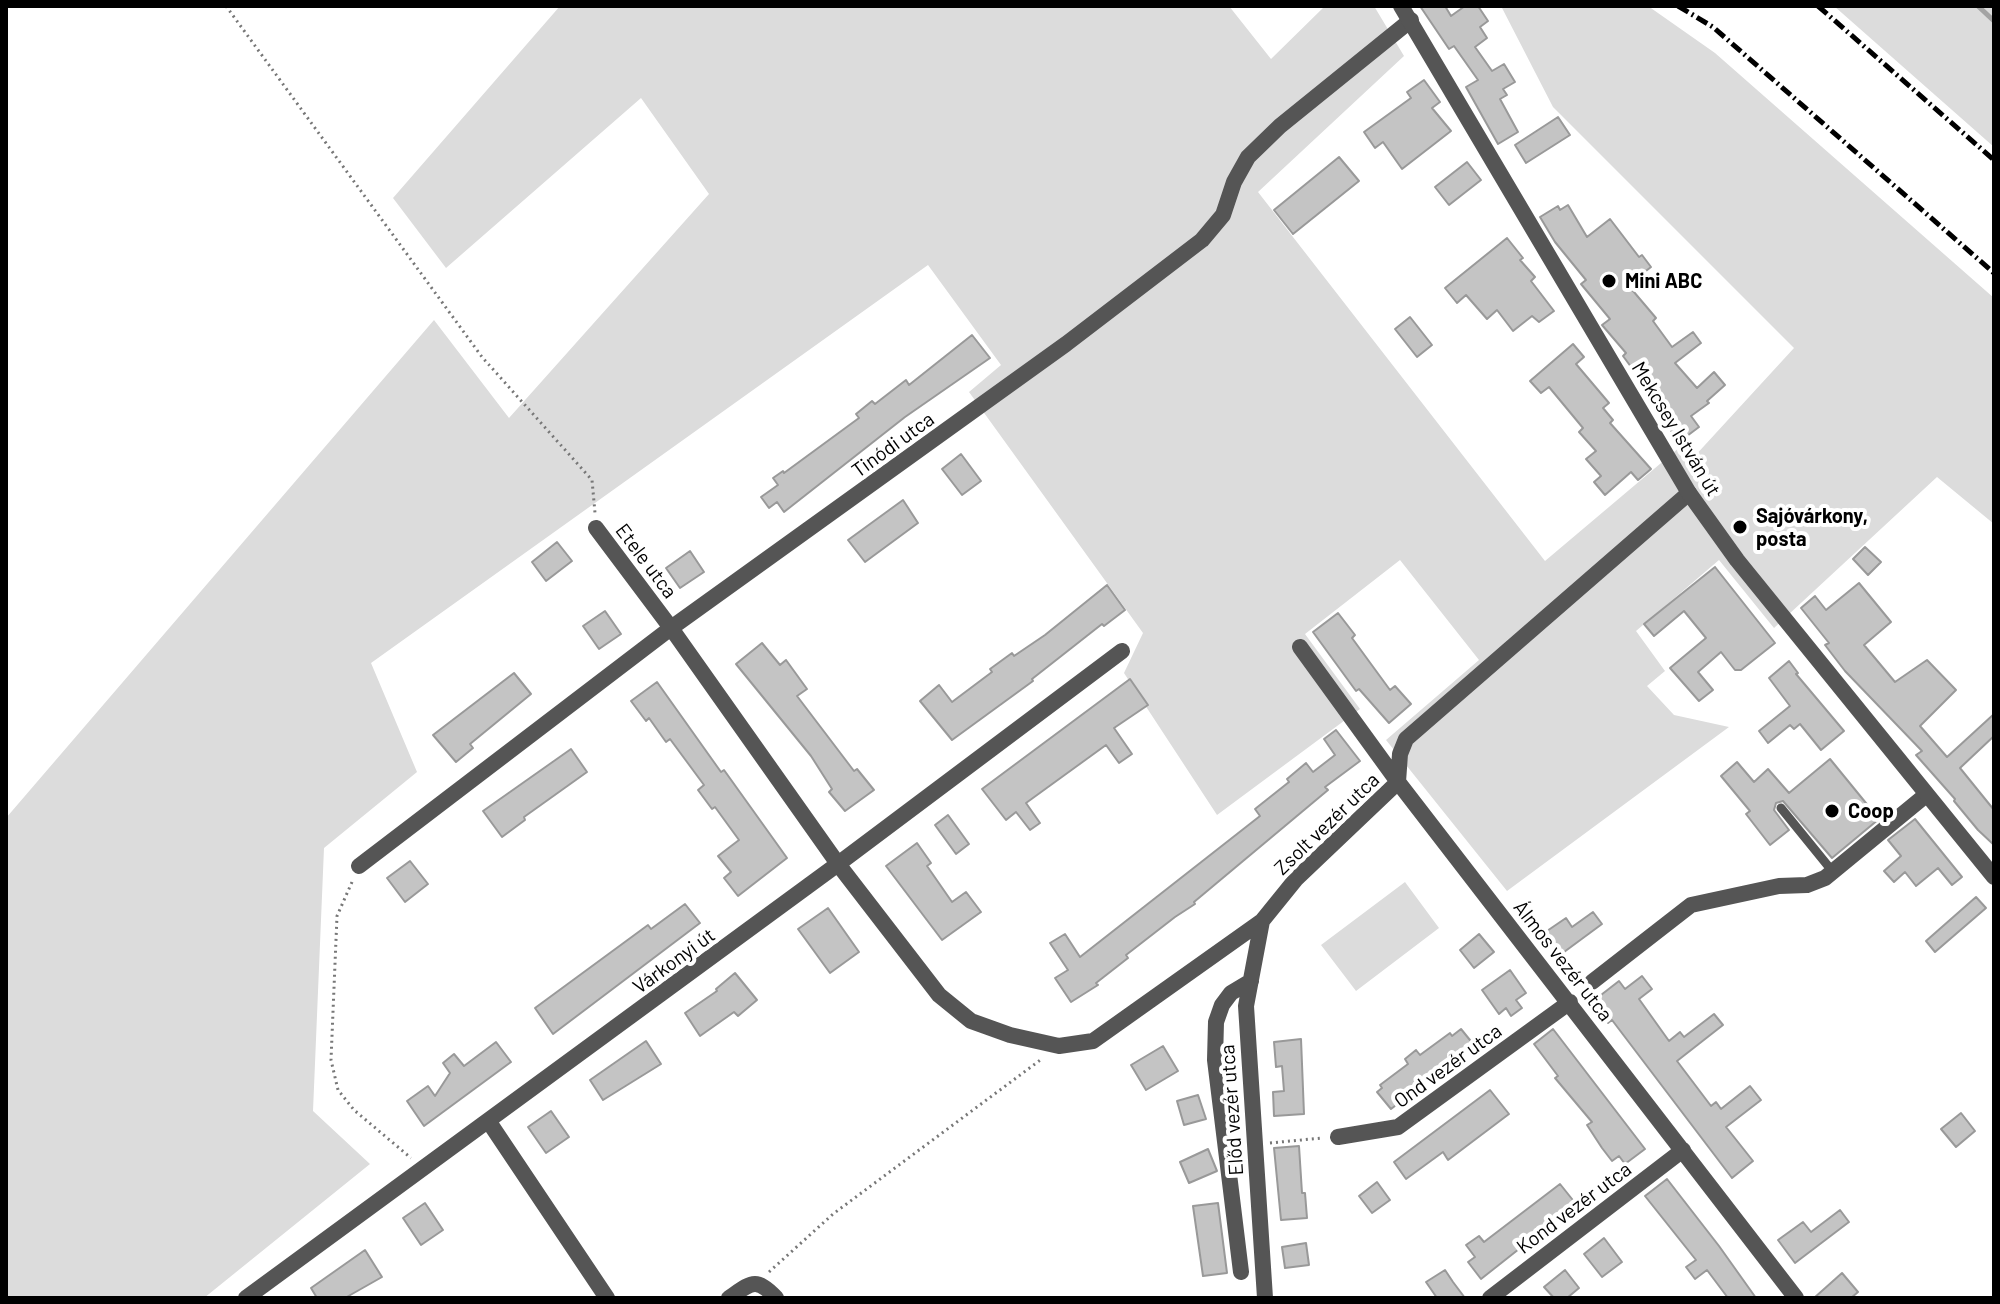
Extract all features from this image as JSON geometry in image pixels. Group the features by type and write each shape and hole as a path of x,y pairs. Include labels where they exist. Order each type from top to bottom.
{"street":[{"name":"Mekcsey István út","path":"1406,13 1689,493 1737,560 1994,877"},
{"name":"Tinódi utca","path":"359,866 671,628 1066,344 1202,240 1223,215 1234,182 1248,157 1406,13"},
{"name":"Zsolt vezér utca","path":"1059,1046 1093,1041 1262,921 1296,879 1398,782 1400,754 1406,739 1689,493"},
{"name":"Etele utca","path":"596,528 671,628 838,864 939,995 971,1021 1010,1035 1059,1046"},
{"name":"Álmos vezér utca","path":"1300,647 1398,782 1796,1298"},
{"name":"Várkonyi út","path":"246,1298 489,1122 1122,651"},
{"path":"1592,982 1678,912 1691,905 1779,886 1807,885 1825,878 1926,795"},
{"name":"Előd vezér utca","path":"1262,921 1246,1006 1265,1298"},
{"path":"1241,1272 1215,1060 1216,1022 1222,1005 1231,993 1251,981"},
{"name":"Ond vezér utca","path":"1338,1137 1398,1127 1570,1002"},
{"path":"489,1122 607,1298"},
{"name":"Kond vezér utca","path":"1490,1298 1683,1150"},
{"path":"729,1298 749,1285 767,1288"}],"lane":[{"path":"1781,808 1833,872"}],"path":[{"name":"Etele utca","path":"226,6 482,357 592,480 596,528"},
{"path":"359,866 337,916 331,1060 338,1090 354,1110 423,1168"},
{"path":"767,1288 833,1214 1059,1046"},
{"path":"1254,1145 1338,1137"}],"shaded area":[{"path":"560,6 1229,6 1271,59 1325,6 1374,6 1404,56 1258,192 1545,561 1680,447 1693,458 1794,348 1553,107 1501,6 1648,6 1715,53 1994,298 1994,524 1937,477 1774,628 1719,560 1636,631 1665,671 1647,686 1674,715 1729,727 1507,891 1386,740 1479,660 1400,560 1305,634 1360,709 1217,815 1124,673 1143,633 969,392 1001,365 928,265 371,663 417,772 324,848 313,1111 370,1164 204,1298 6,1298 6,818 434,320 509,418 709,194 641,98 446,268 393,198"},
{"path":"1834,6 1994,6 1994,147"},
{"path":"1405,882 1439,928 1356,991 1321,945"}],"building":[{"path":"1420,6 1445,6 1451,16 1465,6 1478,6 1488,21 1480,27 1487,38 1475,47 1492,71 1504,64 1515,82 1503,89 1507,95 1500,99 1518,132 1498,144 1466,87 1478,80 1454,46 1449,49"},
{"path":"1424,80 1440,102 1432,108 1451,131 1402,169 1383,142 1375,148 1364,132 1411,98 1407,92"},
{"path":"1558,117 1570,135 1526,163 1515,145"},
{"path":"1339,157 1359,181 1293,234 1274,210"},
{"path":"1467,162 1481,180 1449,205 1435,187"},
{"path":"1568,205 1587,237 1610,219 1639,257 1642,255 1651,267 1628,285 1656,318 1653,321 1672,347 1693,332 1701,343 1675,363 1697,388 1714,372 1725,385 1707,401 1709,403 1691,416 1699,427 1679,442 1647,397 1651,394 1623,356 1626,353 1602,325 1610,319 1581,284 1586,280 1555,242 1540,217 1558,206 1560,210"},
{"path":"1507,238 1535,277 1531,281 1554,311 1539,322 1532,316 1513,331 1497,310 1487,319 1466,295 1457,303 1445,288"},
{"path":"1410,317 1432,345 1417,357 1395,329"},
{"path":"972,335 990,358 905,417 784,512 777,502 769,508 761,497 778,485 773,478 859,418 856,414 872,401 875,404 906,380 909,385"},
{"path":"1573,344 1584,357 1576,364 1609,403 1603,408 1613,420 1610,423 1651,469 1638,480 1631,472 1605,495 1594,482 1601,476 1586,459 1596,451 1579,432 1583,428 1549,387 1541,393 1530,381"},
{"path":"961,454 981,481 962,495 942,469"},
{"path":"903,500 918,523 865,562 848,540"},
{"path":"557,542 572,561 546,581 532,562"},
{"path":"1865,547 1881,562 1868,575 1853,559"},
{"path":"690,551 704,572 680,588 666,568"},
{"path":"1715,567 1775,643 1741,670 1735,670 1721,652 1698,672 1713,690 1699,701 1670,668 1706,638 1684,611 1654,636 1644,624"},
{"path":"1859,583 1891,622 1864,645 1895,682 1927,660 1956,690 1920,726 1947,757 1994,714 1994,736 1960,768 1994,810 1994,845 1916,755 1922,751 1845,671 1825,645 1829,643 1801,608 1815,596 1826,610"},
{"path":"1107,585 1125,610 1104,626 1102,624 1033,681 952,740 920,701 939,685 952,702 992,672 990,669 1045,635"},
{"path":"605,611 621,634 599,649 583,626"},
{"path":"1338,613 1390,690 1395,686 1411,704 1389,723 1359,689 1356,691 1313,632"},
{"path":"762,643 780,665 786,660 807,689 797,696 854,771 857,769 874,790 845,811 829,792 832,789 811,756 736,664"},
{"path":"1789,661 1796,674 1844,731 1821,750 1800,724 1794,729 1790,725 1768,743 1759,731 1790,706 1769,678"},
{"path":"514,673 531,694 470,744 473,748 456,762 433,735"},
{"path":"1130,679 1148,705 1114,728 1132,754 1119,763 1106,745 1026,803 1040,823 1030,830 1016,812 1006,820 982,789"},
{"path":"657,682 787,858 738,896 724,878 731,872 718,856 739,840 698,790 704,785 670,739 666,742 649,718 646,721 631,701"},
{"path":"1336,730 1360,761 1325,787 1328,790 1195,904 1126,955 1128,958 1096,983 1098,985 1071,1002 1055,978 1068,970 1050,943 1065,934 1080,957 1260,816 1255,809 1289,782 1287,779 1306,763 1313,772 1335,755 1324,739"},
{"path":"571,749 587,772 524,817 525,820 502,837 483,811"},
{"name":"Coop","path":"1830,759 1879,819 1832,858 1783,801 1776,803 1774,810 1789,830 1770,845 1746,814 1750,811 1721,776 1737,762 1754,782 1768,769 1789,793"},
{"path":"948,815 969,844 956,854 935,825"},
{"path":"1915,819 1962,877 1952,885 1938,868 1916,886 1905,872 1894,882 1884,871 1901,856 1888,840"},
{"path":"917,843 931,863 927,866 952,902 966,892 981,912 942,940 886,866"},
{"path":"410,861 428,884 405,902 387,878"},
{"path":"1976,897 1986,908 1935,952 1926,941"},
{"path":"685,904 700,923 553,1034 535,1008 648,925 651,929"},
{"path":"828,908 859,952 830,973 798,929"},
{"path":"1593,912 1602,924 1560,955 1544,933 1566,918 1572,927"},
{"path":"1479,934 1494,952 1474,968 1460,950"},
{"path":"1510,970 1526,993 1516,1000 1522,1008 1511,1016 1506,1008 1499,1014 1482,990"},
{"path":"735,973 757,1000 738,1016 734,1012 700,1036 685,1013 717,991"},
{"path":"1642,976 1652,989 1639,999 1669,1041 1680,1032 1684,1037 1714,1014 1723,1025 1677,1061 1711,1106 1716,1102 1721,1109 1750,1086 1761,1100 1726,1127 1753,1161 1732,1178 1612,1020 1608,1023 1592,1002 1619,981 1625,989"},
{"path":"1461,1029 1474,1045 1391,1109 1377,1092 1382,1088 1380,1085 1408,1064 1405,1059 1416,1050 1420,1055 1450,1033 1452,1036"},
{"path":"1553,1029 1645,1149 1625,1164 1619,1156 1612,1161 1602,1148 1587,1125 1592,1122 1555,1078 1558,1076 1534,1044"},
{"path":"1301,1039 1304,1114 1274,1116 1273,1092 1284,1091 1282,1066 1276,1067 1274,1042"},
{"path":"646,1041 661,1064 603,1100 590,1080"},
{"path":"496,1042 511,1062 424,1126 407,1101 428,1086 435,1096 450,1073 443,1063 454,1054 464,1066"},
{"path":"1163,1046 1178,1071 1146,1090 1131,1065"},
{"path":"1490,1090 1509,1114 1448,1160 1443,1152 1406,1179 1394,1162"},
{"path":"1198,1095 1206,1119 1184,1125 1177,1101"},
{"path":"551,1111 569,1137 546,1153 528,1127"},
{"path":"1961,1113 1975,1131 1956,1147 1941,1129"},
{"path":"1299,1146 1307,1218 1281,1220 1274,1148"},
{"path":"1208,1149 1217,1171 1189,1183 1180,1162"},
{"path":"1667,1179 1756,1298 1728,1298 1707,1270 1695,1279 1686,1267 1696,1260 1645,1196"},
{"path":"1377,1182 1390,1200 1372,1213 1359,1196"},
{"path":"1560,1184 1576,1204 1481,1279 1468,1262 1475,1257 1466,1245 1479,1236 1484,1242"},
{"path":"425,1203 443,1230 421,1245 403,1218"},
{"path":"1218,1203 1227,1273 1203,1276 1193,1206"},
{"path":"1840,1210 1849,1222 1795,1263 1778,1240 1803,1222 1811,1232"},
{"path":"1604,1238 1622,1262 1602,1277 1584,1254"},
{"path":"1306,1243 1309,1265 1285,1268 1282,1247"},
{"path":"365,1250 382,1277 345,1298 317,1298 311,1288"},
{"path":"1445,1270 1465,1298 1437,1298 1426,1282"},
{"path":"1565,1270 1579,1288 1567,1298 1554,1298 1544,1287"},
{"path":"1842,1273 1858,1292 1851,1298 1814,1298"}],"waterway":[{"path":"1978,6 1994,21"}],"railway":[{"path":"1678,6 1713,27 1994,273"},
{"path":"1818,6 1994,160"}],"place":[{"name":"Mini ABC","path":"1609,281"},
{"name":"Sajóvárkony, posta","path":"1740,527"},
{"name":"Coop","path":"1832,811"}]}
